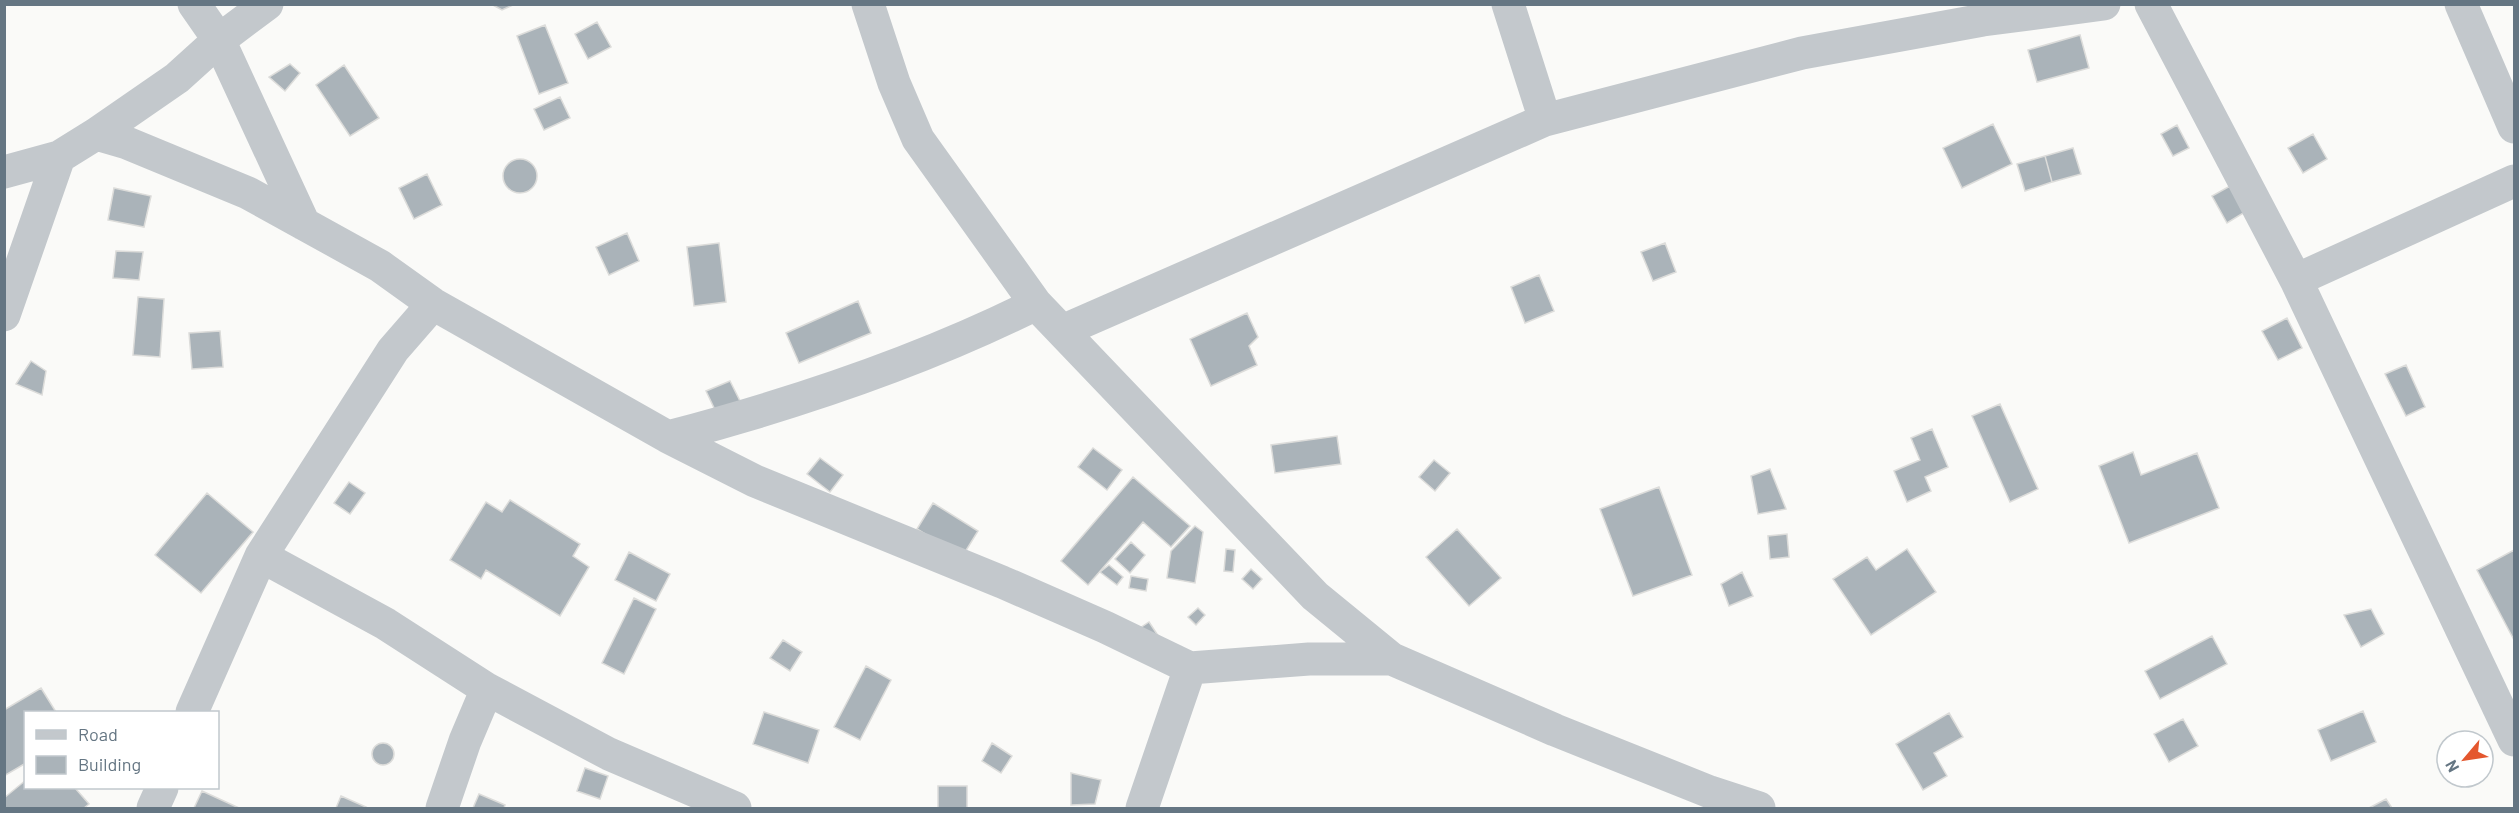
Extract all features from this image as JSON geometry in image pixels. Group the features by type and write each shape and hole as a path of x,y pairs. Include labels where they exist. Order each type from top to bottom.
{"street":[{"path":"194,4 219,40 304,224"},
{"path":"4,172 59,157 96,134 177,78 219,40 267,4"},
{"path":"868,4 894,83 918,139 1036,304 1315,596 1392,659 1556,730 1710,792 1760,808"},
{"path":"1508,4 1545,120"},
{"path":"1062,331 1545,120 1802,53 1983,20 2104,4"},
{"path":"2151,4 2296,280 2512,730"},
{"path":"2461,4 2514,127"},
{"path":"96,134 127,143 184,165 248,193 380,266 433,304 668,437 754,481 1002,582 1105,627 1190,668 1309,659 1392,659"},
{"path":"4,315 59,157"},
{"path":"2296,280 2514,181"},
{"path":"192,711 261,556 393,350 433,304"},
{"path":"668,437 758,414 842,384 975,334 1036,304"},
{"path":"261,556 386,624 487,689 609,754 735,808"},
{"path":"1142,808 1190,668"},
{"path":"442,808 465,741 487,689"},
{"path":"153,808 162,789"}],"building":[{"path":"491,4 515,4 502,10"},
{"path":"597,22 611,47 588,59 575,34"},
{"path":"545,25 568,83 539,94 517,36"},
{"path":"2080,35 2089,68 2037,82 2028,50"},
{"path":"290,64 300,73 285,91 269,77"},
{"path":"344,65 379,118 350,136 316,85"},
{"path":"560,97 570,118 544,130 534,109"},
{"path":"1993,124 2012,164 1962,188 1943,148"},
{"path":"2177,125 2189,148 2173,156 2161,134"},
{"path":"2313,134 2327,159 2303,173 2288,148"},
{"path":"2073,148 2081,174 2052,182 2045,156"},
{"path":"2045,156 2052,182 2025,191 2017,164"},
{"path":"520,159 532,164 537,176 532,188 520,193 508,188 503,176 508,164"},
{"path":"427,174 442,205 414,219 399,188"},
{"path":"2230,186 2245,212 2227,223 2212,196"},
{"path":"114,188 151,196 144,227 108,220"},
{"path":"627,233 639,261 609,275 596,247"},
{"path":"719,243 726,302 694,306 687,247"},
{"path":"1665,243 1676,272 1653,281 1641,252"},
{"path":"116,251 143,252 139,280 113,278"},
{"path":"1539,275 1554,311 1525,323 1511,287"},
{"path":"138,297 164,299 160,357 133,355"},
{"path":"858,301 871,333 799,363 786,333"},
{"path":"1247,313 1258,337 1249,346 1257,365 1211,386 1190,339"},
{"path":"2287,318 2302,348 2278,360 2262,331"},
{"path":"220,331 223,367 192,369 189,333"},
{"path":"31,361 46,371 42,395 16,384"},
{"path":"2406,365 2425,407 2406,416 2385,374"},
{"path":"730,381 740,401 716,412 706,391"},
{"path":"2000,404 2038,489 2010,502 1972,416"},
{"path":"1932,429 1948,467 1925,477 1931,491 1907,502 1894,471 1920,460 1911,438"},
{"path":"1337,436 1341,464 1275,473 1271,445"},
{"path":"1093,448 1122,470 1107,490 1078,467"},
{"path":"2133,452 2141,475 2197,453 2219,508 2129,543 2099,466"},
{"path":"820,458 843,475 830,492 807,474"},
{"path":"1434,460 1450,473 1435,491 1419,477"},
{"path":"1770,469 1786,509 1758,514 1751,476"},
{"path":"1133,477 1190,526 1171,547 1143,522 1088,585 1061,561"},
{"path":"349,482 365,493 350,514 334,503"},
{"path":"1659,487 1692,575 1633,596 1600,509"},
{"path":"207,493 253,532 201,593 155,555"},
{"path":"510,500 580,544 573,556 589,567 560,616 486,570 481,579 450,560 486,502 502,512"},
{"path":"933,503 978,531 962,557 917,529"},
{"path":"1195,526 1203,532 1195,583 1167,578 1171,551"},
{"path":"1457,529 1501,578 1469,606 1426,557"},
{"path":"1787,534 1789,557 1770,559 1768,536"},
{"path":"1131,542 1145,555 1130,573 1115,559"},
{"path":"1226,549 1235,550 1233,572 1224,571"},
{"path":"1907,549 1936,592 1871,635 1833,579 1867,557 1876,570"},
{"path":"2514,550 2514,640 2477,570"},
{"path":"629,552 670,574 656,601 615,580"},
{"path":"1109,565 1123,577 1117,585 1100,572"},
{"path":"1251,569 1262,579 1253,589 1242,579"},
{"path":"1742,572 1753,596 1729,606 1721,584"},
{"path":"1131,576 1148,579 1146,591 1129,588"},
{"path":"634,598 656,609 624,674 602,663"},
{"path":"1198,608 1205,615 1196,625 1188,617"},
{"path":"2371,609 2384,634 2361,647 2344,615"},
{"path":"1149,622 1163,643 1137,630"},
{"path":"2212,636 2227,664 2160,699 2145,671"},
{"path":"783,640 802,652 790,671 770,658"},
{"path":"866,666 891,680 860,740 834,727"},
{"path":"41,688 55,711 24,711 24,764 4,776 4,710"},
{"path":"2363,711 2376,742 2331,761 2318,730"},
{"path":"764,712 819,730 808,763 753,744"},
{"path":"1949,713 1963,737 1934,753 1947,776 1923,790 1896,744"},
{"path":"2183,719 2198,746 2169,762 2154,734"},
{"path":"379,743 387,743 394,750 394,758 387,765 379,765 372,758 372,750"},
{"path":"992,743 1012,756 1001,773 982,761"},
{"path":"585,768 608,776 600,799 577,791"},
{"path":"1071,773 1101,780 1095,804 1071,805"},
{"path":"24,782 24,789 76,789 89,804 84,808 4,808 4,798"},
{"path":"938,786 967,786 967,808 938,808"},
{"path":"202,791 239,808 194,808"},
{"path":"479,794 505,805 504,808 473,808"},
{"path":"341,796 366,807 336,808"},
{"path":"2386,799 2392,808 2369,808"}]}
